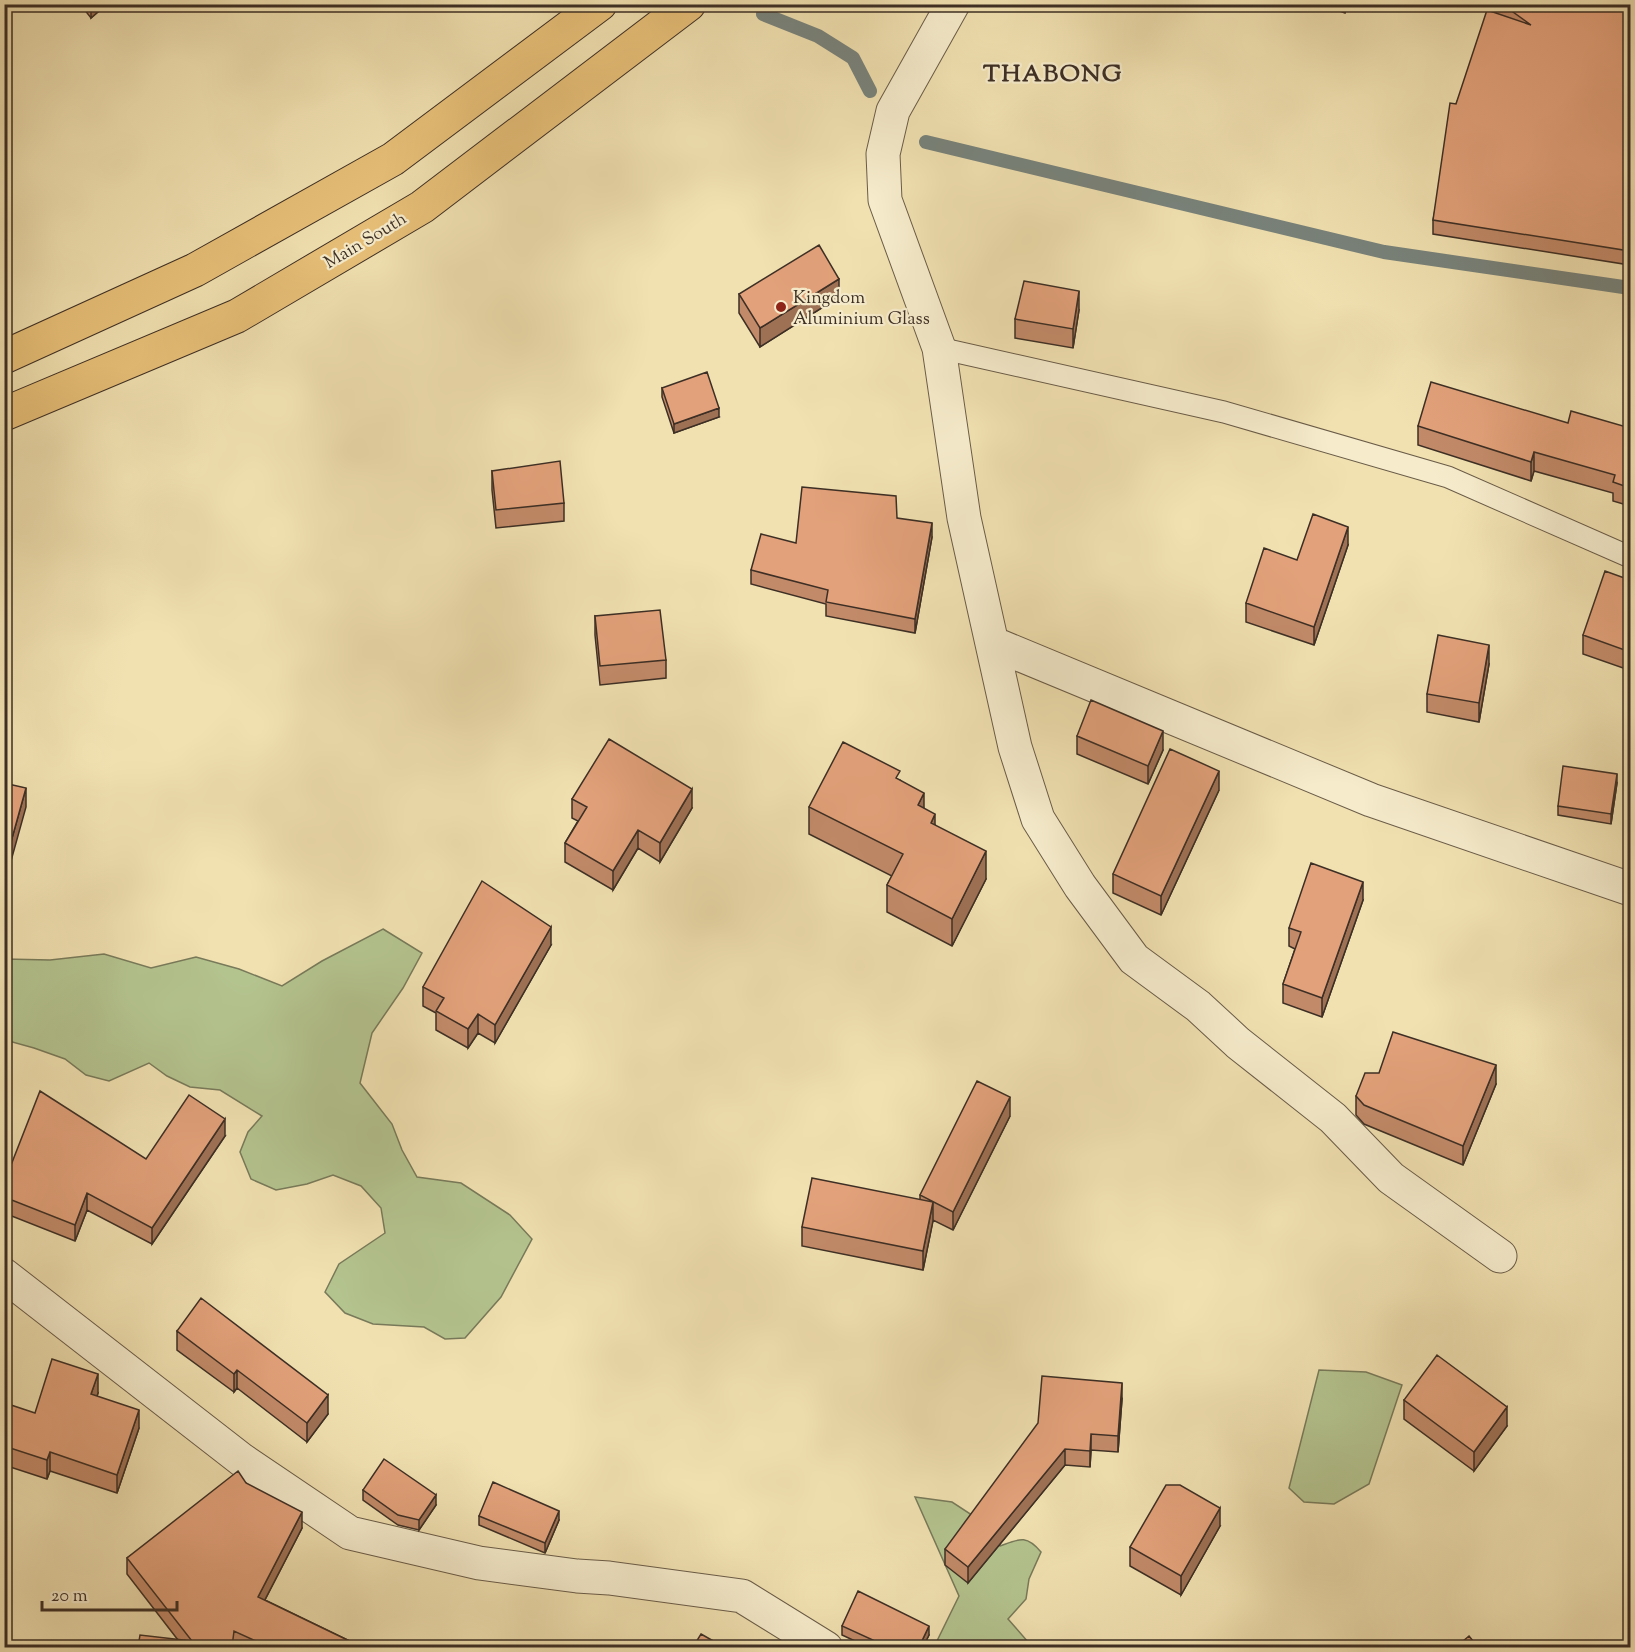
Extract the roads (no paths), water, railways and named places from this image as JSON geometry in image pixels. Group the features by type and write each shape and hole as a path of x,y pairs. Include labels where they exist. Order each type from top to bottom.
{"highway":[{"path":"4,357 195,270 393,159 600,4"},
{"name":"Main South","path":"4,414 237,316 412,213 689,4"}],"street":[{"path":"952,4 893,111 883,154 885,200 939,348 964,518 1015,747 1038,819 1080,886 1134,959 1198,1006 1238,1043 1333,1118 1391,1178 1500,1256"},
{"path":"992,643 1371,800 1630,889"},
{"path":"4,1275 242,1460 350,1533 479,1563 742,1596 826,1647"}],"lane":[{"path":"939,348 1224,412 1449,477 1630,556"}],"waterway":[{"path":"763,14 818,36 853,58 870,91"},
{"path":"926,142 1384,252 1630,288"}],"place":[{"name":"Kingdom Aluminium Glass","path":"781,307"}],"district":[{"name":"THABONG","path":"1053,73"}]}
